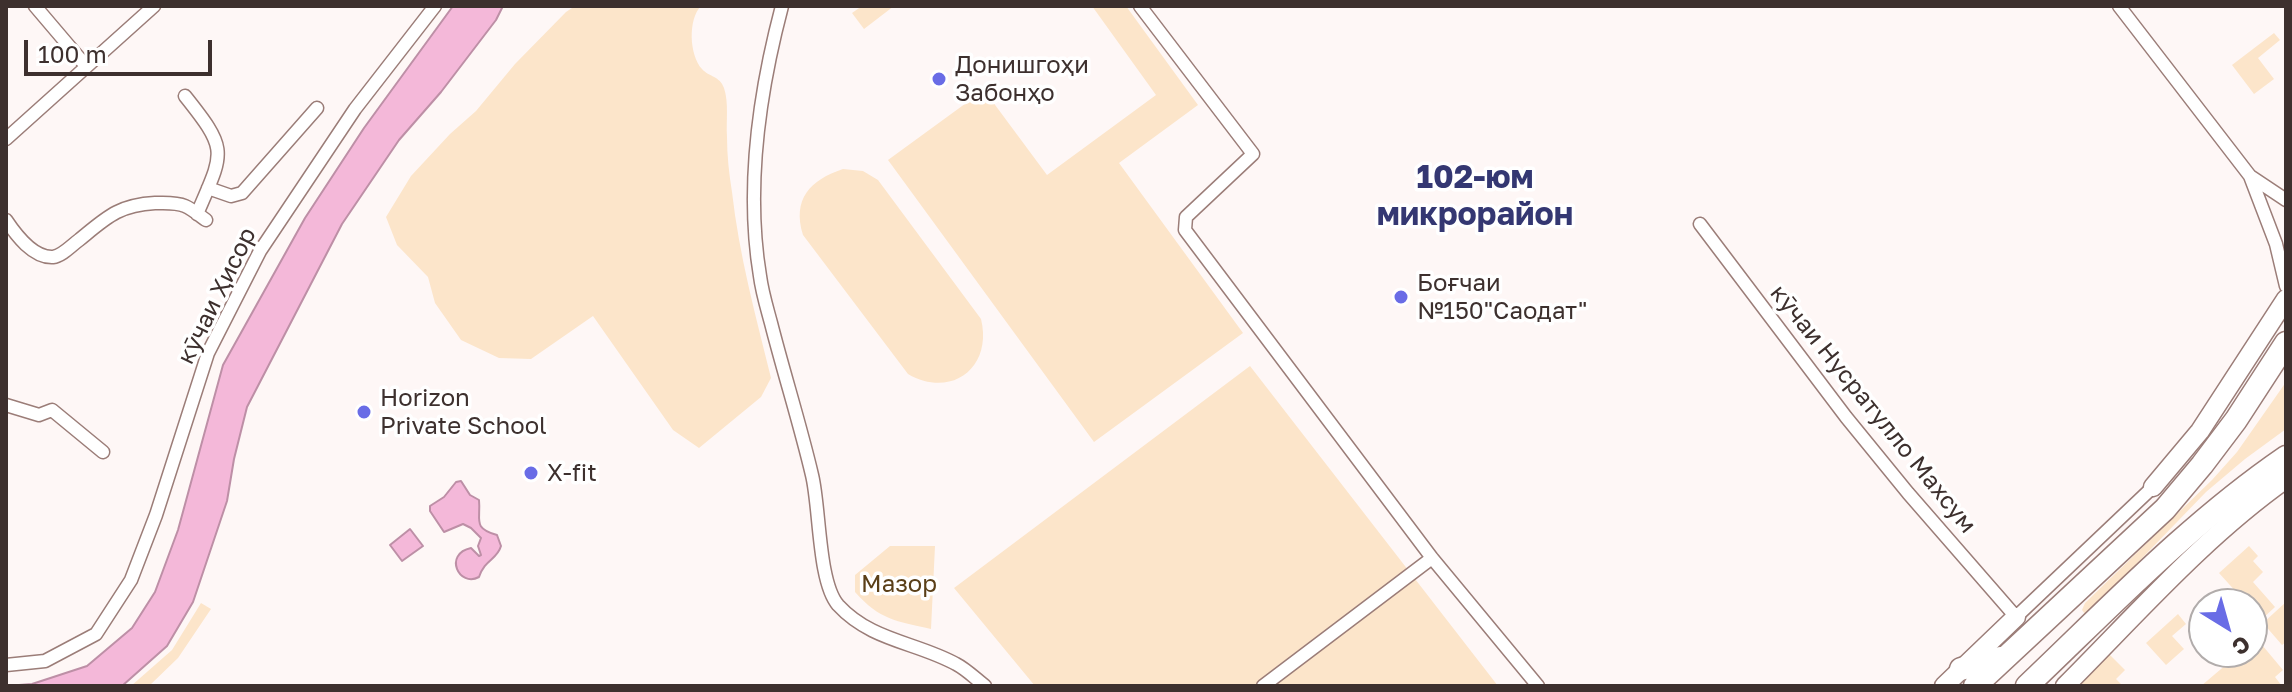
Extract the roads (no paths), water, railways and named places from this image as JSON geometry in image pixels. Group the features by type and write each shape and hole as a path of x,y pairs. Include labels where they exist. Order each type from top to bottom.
{"highway":[{"path":"1968,678 2005,657 2165,509 2236,420 2286,343"},
{"path":"2031,684 2174,547 2241,490 2286,457"}],"street":[{"path":"35,6 86,66"},
{"path":"6,139 154,6"},
{"name":"кӯчаи Ҳисор","path":"6,665 45,661 96,634 131,580 156,515 208,353 260,251 355,109 435,6"},
{"path":"782,6 770,49 758,120 753,195 760,276 813,477 828,585 836,603 860,624 878,635 958,664 985,686"},
{"path":"1140,6 1253,154 1186,217 1185,230 1432,558 1538,686"},
{"path":"2119,6 2250,176 2276,244 2286,286"},
{"path":"6,220 24,243 53,257 63,253 101,221 129,206 176,204 201,217 208,188 217,170 219,146 208,124 185,96"},
{"path":"208,188 231,196 242,193 317,108"},
{"path":"2250,176 2286,200"},
{"name":"кӯчаи Нусратулло Махсум","path":"1700,224 1846,417 2016,617"},
{"path":"1944,686 1968,678 2016,617 2153,487 2200,431 2286,299"},
{"path":"6,405 39,415 52,410 103,452"},
{"path":"2065,686 2213,539 2286,479"},
{"path":"1263,686 1432,558"}],"place":[{"name":"Донишгоҳи Забонҳо","path":"939,79"},
{"name":"Боғчаи №150\"Саодат\"","path":"1401,297"},
{"name":"Horizon Private School","path":"364,412"},
{"name":"X-fit","path":"531,473"}],"district":[{"name":"102-юм микрорайон","path":"1475,196"}],"park label":[{"name":"Мазор","path":"899,584"}]}
